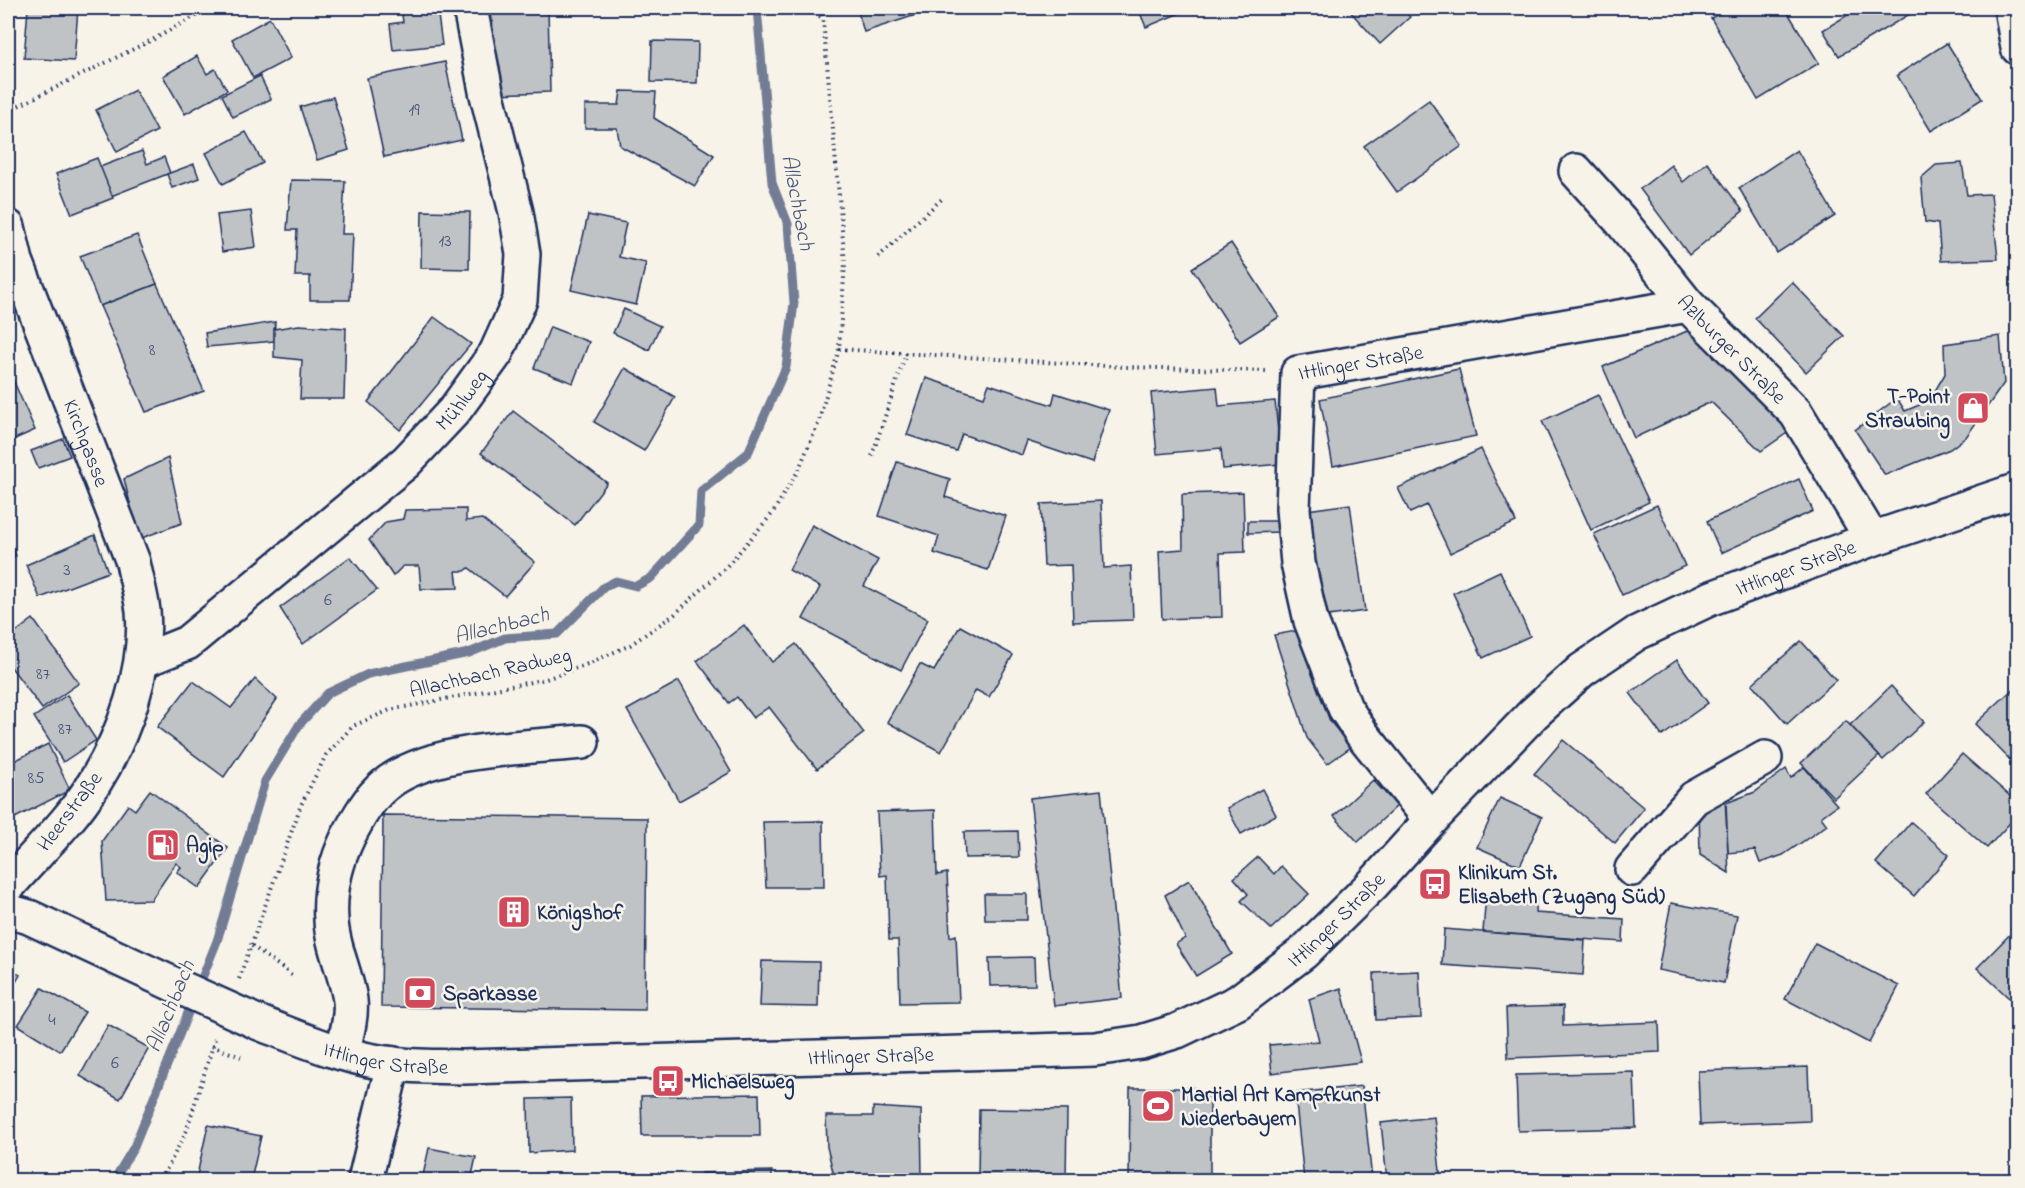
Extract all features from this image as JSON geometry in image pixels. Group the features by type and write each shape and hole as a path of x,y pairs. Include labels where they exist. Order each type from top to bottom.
{"street":[{"name":"Mühlweg","path":"142,661 187,643 406,462 454,411 496,353 520,300 523,254 516,212 486,91 470,8"},
{"path":"2010,8 2018,48"},
{"name":"Azlburger Straße","path":"1576,171 1621,221 1688,305 1796,413 1872,539"},
{"name":"Kirchgasse","path":"8,227 16,261 133,562 143,611 142,661"},
{"name":"Ittlinger Straße","path":"1431,820 1362,734 1345,708 1311,621 1298,563 1293,509 1298,373 1688,305"},
{"name":"Ittlinger Straße","path":"8,911 29,917 257,1022 342,1053 393,1064 464,1067 1033,1051 1095,1049 1141,1042 1177,1031 1238,1002 1294,959 1373,884 1541,706 1581,670 1637,633 1709,599 1872,539 2018,490"},
{"name":"Heerstraße","path":"8,886 64,824 93,785 123,726 142,661"},
{"path":"342,1053 350,1018 350,1000 330,921 332,888 342,849 360,813 385,785 418,766 460,754 582,742"},
{"path":"1632,869 1694,798 1765,758"},
{"path":"365,1180 393,1064"}],"path":[{"path":"8,111 156,38 210,8"},
{"path":"803,8 821,17"},
{"name":"Allachbach Radweg","path":"238,980 301,805 326,755 353,726 390,710 546,679 630,645 675,614 727,567 772,514 798,471 814,433 839,349 845,263 821,17 822,8"},
{"path":"878,257 943,198"},
{"path":"839,349 1124,367 1298,373"},
{"path":"872,456 906,353"},
{"path":"252,946 293,976"},
{"path":"161,1180 186,1132 216,1035"},
{"path":"212,1046 241,1057"}],"building":[{"path":"28,8 78,8 74,61 24,58"},
{"path":"401,8 437,8 442,45 393,50 390,24 403,22"},
{"path":"492,8 548,8 550,92 495,94"},
{"path":"704,8 704,12 647,9"},
{"path":"857,8 920,8 922,13 864,32"},
{"path":"1138,8 1192,8 1146,27"},
{"path":"1347,8 1402,8 1410,17 1380,44"},
{"path":"1730,8 1785,8 1819,63 1758,100 1711,18"},
{"path":"1859,8 1920,8 1839,56 1823,30"},
{"path":"270,18 291,58 253,78 232,39"},
{"path":"652,41 698,42 697,83 651,82"},
{"path":"1947,43 1982,99 1931,131 1897,75"},
{"path":"197,56 207,74 215,69 227,90 185,114 163,76"},
{"path":"445,62 462,140 384,157 367,78"},
{"path":"260,76 271,99 233,117 222,95"},
{"path":"135,90 157,131 117,152 96,110"},
{"path":"621,91 656,92 654,118 714,155 695,186 620,146 617,128 585,128 585,105 619,105"},
{"path":"333,97 349,150 317,160 300,107"},
{"path":"1429,100 1462,146 1397,192 1364,146"},
{"path":"246,132 263,163 223,184 206,153"},
{"path":"1797,150 1835,216 1777,253 1739,188"},
{"path":"142,151 147,164 164,157 170,173 111,196 100,167"},
{"path":"97,158 113,198 72,214 56,174"},
{"path":"1707,162 1743,211 1689,255 1640,189 1671,165 1683,182"},
{"path":"1962,163 1967,195 1991,194 1998,259 1941,261 1938,224 1925,222 1921,178 1936,165"},
{"path":"194,164 199,178 172,188 167,174"},
{"path":"291,180 345,181 342,234 353,234 350,300 310,300 310,276 295,276 297,230 287,230"},
{"path":"251,211 256,247 222,252 217,215"},
{"path":"422,211 470,212 469,269 421,268"},
{"path":"588,215 626,223 619,257 646,263 636,305 571,290"},
{"path":"137,235 157,284 100,306 80,256"},
{"path":"1231,243 1279,317 1240,342 1192,268"},
{"path":"1792,282 1844,336 1806,372 1755,318"},
{"path":"157,284 204,391 146,412 100,306"},
{"path":"624,309 660,326 649,350 613,333"},
{"path":"434,317 471,344 400,430 368,402"},
{"path":"275,322 274,341 207,347 205,333"},
{"path":"299,325 346,328 344,399 300,399 302,360 274,357 274,329"},
{"path":"550,327 589,342 573,383 534,368"},
{"path":"1692,329 1790,431 1761,451 1711,402 1634,438 1603,367"},
{"path":"2000,336 2004,383 1966,437 1950,449 1885,475 1855,430 1897,398 1905,411 1929,401 1945,374 1944,344"},
{"path":"625,368 675,397 644,451 594,422"},
{"path":"1459,369 1476,436 1333,466 1320,399"},
{"path":"11,375 35,430 8,442 8,377"},
{"path":"926,378 984,397 989,384 1052,405 1055,393 1109,410 1092,463 1027,441 1022,455 962,434 956,451 907,435"},
{"path":"1217,387 1219,406 1275,401 1281,464 1223,469 1221,448 1157,454 1151,393"},
{"path":"1598,395 1649,502 1591,530 1542,421"},
{"path":"513,411 607,483 575,525 481,453"},
{"path":"63,439 70,456 38,468 31,451"},
{"path":"1481,449 1516,522 1450,553 1427,505 1410,513 1398,488"},
{"path":"168,458 182,523 139,539 124,479"},
{"path":"897,462 950,479 945,497 1006,516 988,570 934,553 939,536 879,516"},
{"path":"1799,479 1813,511 1721,553 1707,521"},
{"path":"1243,492 1245,552 1220,553 1222,617 1162,619 1159,551 1183,549 1182,494"},
{"path":"1101,501 1104,568 1131,566 1133,620 1073,622 1071,565 1044,566 1041,504"},
{"path":"1350,504 1365,611 1314,618 1300,511"},
{"path":"1657,505 1685,566 1622,595 1594,534"},
{"path":"466,509 466,521 482,519 535,562 505,596 469,568 465,571 456,571 458,588 421,589 419,566 403,566 393,576 369,540 386,522 403,519 405,510"},
{"path":"1248,521 1281,521 1282,532 1248,533"},
{"path":"812,525 878,560 864,586 928,619 901,670 803,619 820,587 789,570"},
{"path":"8,535 16,556 8,560"},
{"path":"95,535 108,572 40,598 26,565"},
{"path":"350,557 377,590 303,644 280,608"},
{"path":"1500,571 1530,636 1483,658 1453,593"},
{"path":"33,619 79,683 42,709 8,663 8,638"},
{"path":"744,625 772,662 796,644 864,733 817,769 769,707 753,718 737,697 729,703 697,661"},
{"path":"960,626 1013,655 989,697 976,690 941,752 887,722 920,664 934,671"},
{"path":"1296,631 1330,721 1351,747 1327,764 1307,738 1274,635"},
{"path":"1801,641 1836,680 1787,724 1752,684"},
{"path":"1677,660 1708,703 1662,736 1630,693"},
{"path":"255,679 277,699 224,777 157,727 193,681 231,708"},
{"path":"679,681 731,772 679,801 627,710"},
{"path":"1891,686 1924,722 1883,760 1850,725"},
{"path":"2014,688 2018,692 2018,768 1975,724"},
{"path":"67,695 96,740 63,762 34,717"},
{"path":"1846,721 1879,756 1834,798 1801,763"},
{"path":"1563,740 1644,808 1615,843 1534,774"},
{"path":"48,744 70,790 9,821 8,764"},
{"path":"1962,754 2018,803 2018,814 1987,848 1926,794"},
{"path":"1804,767 1837,805 1821,817 1827,825 1783,855 1760,863 1755,850 1728,853 1726,803 1755,792 1786,769 1791,778"},
{"path":"1373,780 1397,806 1358,842 1334,816"},
{"path":"1262,789 1276,815 1241,834 1227,808"},
{"name":"Agip","path":"150,790 228,848 199,888 177,872 181,867 176,863 151,900 106,901 102,841 128,805 135,810"},
{"path":"1101,790 1122,998 1054,1006 1030,798"},
{"path":"1725,797 1729,873 1700,855 1699,807"},
{"path":"1500,798 1542,817 1520,866 1477,847"},
{"path":"935,810 937,875 947,873 950,937 956,935 959,1002 900,1003 898,940 889,940 887,875 880,876 877,812"},
{"name":"Königshof","path":"383,815 647,818 645,1010 381,1007"},
{"path":"823,821 824,887 766,887 763,822"},
{"path":"1911,822 1949,855 1914,896 1876,863"},
{"path":"1018,831 1019,857 965,858 964,832"},
{"path":"1258,857 1274,874 1281,866 1309,894 1271,929 1241,901 1248,894 1234,878"},
{"path":"1189,880 1232,954 1196,976 1176,944 1185,938 1165,895"},
{"path":"984,894 1027,894 1027,920 985,920"},
{"path":"1486,894 1536,897 1535,913 1624,919 1623,942 1483,932"},
{"path":"1671,903 1737,915 1724,983 1658,970"},
{"path":"2018,926 2018,990 2010,999 1977,968"},
{"path":"1444,929 1585,940 1583,975 1442,965"},
{"path":"1815,943 1899,986 1869,1043 1785,999"},
{"path":"1034,957 1035,985 990,986 989,958"},
{"path":"762,961 819,962 818,1007 760,1006"},
{"path":"8,967 20,975 8,996"},
{"path":"1419,971 1421,1018 1376,1020 1374,973"},
{"path":"42,988 85,1012 60,1051 18,1025"},
{"path":"1341,988 1361,1062 1272,1073 1269,1045 1319,1041 1309,999"},
{"path":"1563,1006 1563,1026 1659,1022 1660,1052 1508,1058 1506,1008"},
{"path":"108,1025 149,1048 120,1099 80,1076"},
{"path":"1808,1067 1810,1121 1700,1125 1698,1071"},
{"path":"1634,1072 1636,1128 1518,1131 1516,1075"},
{"path":"1362,1086 1372,1180 1304,1180 1295,1093"},
{"path":"1130,1088 1194,1088 1194,1097 1210,1097 1210,1180 1129,1180"},
{"path":"759,1094 760,1136 642,1136 641,1096"},
{"path":"571,1098 572,1150 529,1153 528,1099"},
{"path":"873,1107 921,1110 922,1180 835,1180 827,1147 826,1116 873,1116"},
{"path":"979,1109 1067,1110 1066,1180 978,1180"},
{"path":"1434,1117 1441,1180 1387,1180 1381,1123"},
{"path":"208,1125 261,1136 251,1180 196,1180"},
{"path":"429,1148 476,1157 471,1180 422,1180"},
{"path":"772,1171 772,1180 701,1180 701,1173"}],"waterway":[{"name":"Allachbach","path":"114,1180 134,1147 217,941 265,781 299,725 328,693 368,674 469,653 505,638 557,634 604,587 616,581 636,586 651,578 699,525 701,491 748,453 786,367 794,303 788,224 772,183 757,8"}],"place":[{"name":"T-Point Straubing","path":"1973,408"},
{"name":"Agip","path":"163,845"},
{"name":"Klinikum St. Elisabeth (Zugang Süd)","path":"1435,884"},
{"name":"Königshof","path":"514,912"},
{"name":"Sparkasse","path":"420,993"},
{"name":"Michaelsweg","path":"668,1081"},
{"name":"Martial Art Kampfkunst Niederbayern","path":"1158,1106"}]}
